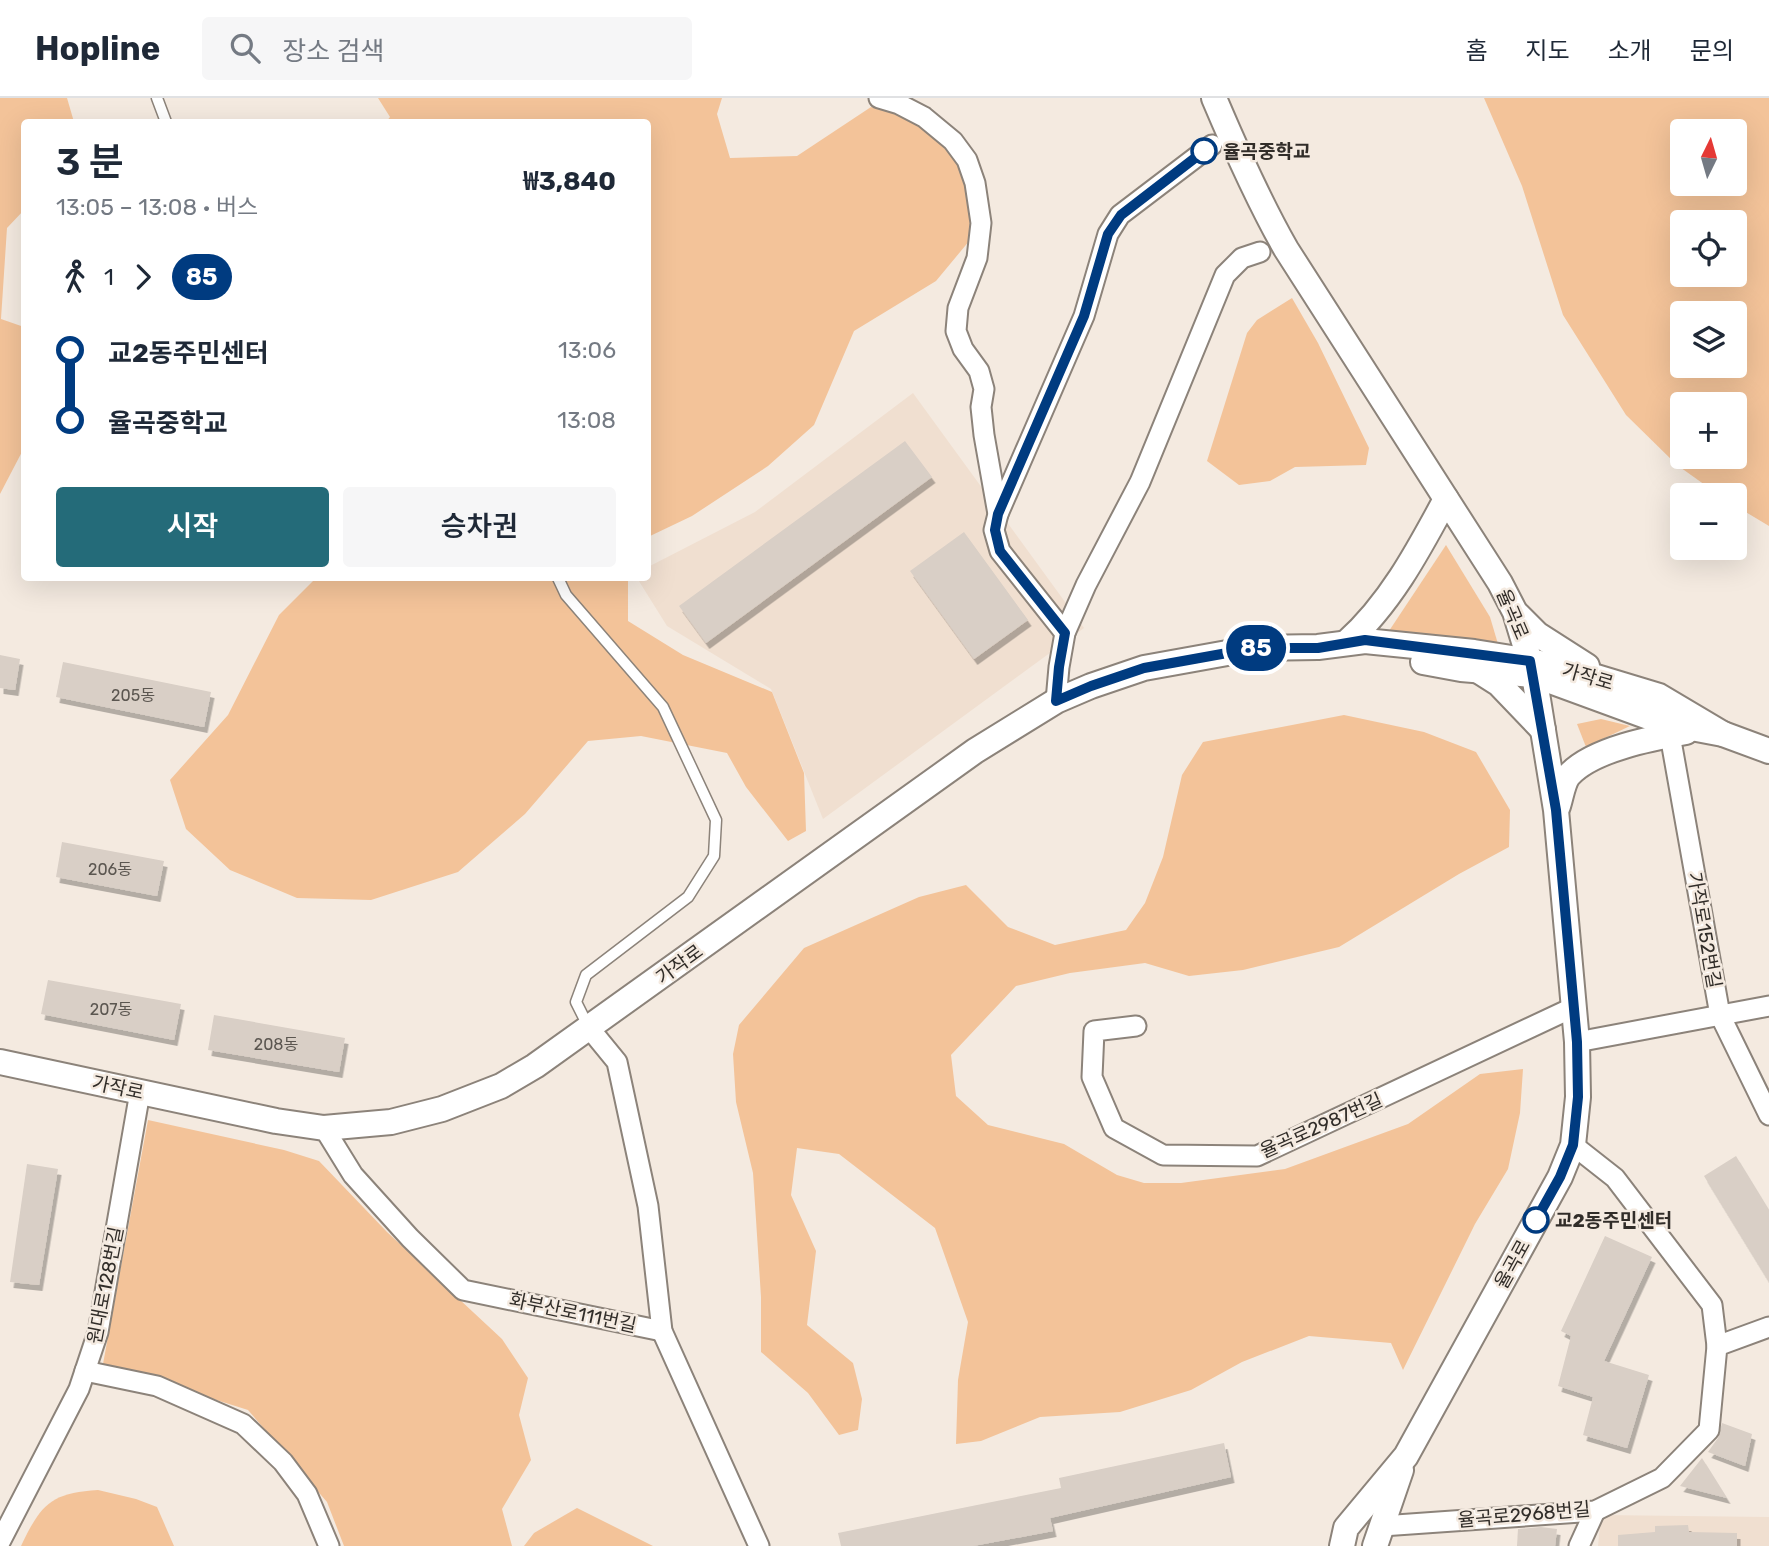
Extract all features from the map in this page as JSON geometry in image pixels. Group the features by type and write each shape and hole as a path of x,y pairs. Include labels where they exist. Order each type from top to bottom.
{"street":[{"path":"879,98 899,104 924,117 953,141 967,160 975,183 981,223 977,258 958,308 956,331 963,349 979,371 984,389 981,407 984,435 998,514"},
{"name":"율곡로","path":"1214,98 1238,156 1281,239 1500,583 1515,612 1532,668 1556,810 1577,1042 1578,1097 1573,1145 1555,1187 1406,1456 1378,1536"},
{"path":"1065,633 1000,551 995,530 998,514 1084,316 1108,234 1121,215 1212,145"},
{"path":"1056,701 1065,633 1086,584 1140,482 1225,275 1242,258 1260,252"},
{"path":"1346,643 1363,628 1400,579 1446,499"},
{"path":"1515,612 1538,634 1578,662 1659,696"},
{"name":"가작로","path":"0,1062 276,1121 324,1128 391,1122 442,1109 501,1086 590,1029 975,751 1056,701 1144,668 1255,648 1318,648 1365,640 1532,668 1665,723 1712,732 1769,751"},
{"name":"가작로","path":"1318,648 1477,670 1573,670 1659,696 1712,732"},
{"path":"1477,670 1499,684 1543,730"},
{"path":"1556,810 1568,776 1624,745 1670,735 1712,732"},
{"name":"가작로152번길","path":"1670,735 1720,1015 1769,1115"},
{"path":"1577,1042 1769,1006"},
{"name":"율곡로2987번길","path":"1136,1026 1094,1031 1092,1077 1114,1128 1163,1155 1257,1156 1574,1007"},
{"path":"590,1029 617,1062 648,1206 662,1331"},
{"name":"원대로128번길","path":"0,1542 79,1389 98,1332 140,1092"},
{"name":"화부산로111번길","path":"324,1128 353,1175 410,1238 463,1290 662,1331 759,1546"},
{"name":"율곡로2968번길","path":"1378,1536 1595,1511 1662,1478 1709,1430 1717,1346 1712,1305 1615,1178 1573,1145"},
{"path":"1717,1346 1769,1326"},
{"path":"85,1371 157,1386 243,1424 283,1462 307,1494 329,1546"},
{"name":"율곡로","path":"1342,1546 1346,1528 1406,1456"},
{"path":"1579,1546 1595,1511"}],"lane":[{"path":"157,98 165,119"},
{"path":"559,581 566,595 663,707 716,820 713,856 688,897 586,975 576,1002 590,1029"}],"shaded area":[{"path":"0,98 67,98 73,119 21,119 21,213 7,228 1,319 21,326 21,454 0,494"},
{"path":"378,98 722,98 717,114 730,158 797,156 871,107 936,119 977,167 975,234 936,281 854,331 814,425 768,466 692,516 651,536 651,119 388,119 390,117"},
{"path":"1484,98 1769,98 1769,526 1747,513 1747,483 1702,483 1683,469 1747,469 1747,392 1670,392 1670,458 1626,415 1563,315 1522,186"},
{"path":"1292,298 1318,343 1369,448 1366,465 1295,467 1270,481 1239,485 1207,461 1247,333 1257,320"},
{"path":"913,393 1084,628 823,819 771,689 667,626 639,581 651,581 651,565 755,512"},
{"path":"1446,545 1490,617 1498,644 1385,637"},
{"path":"313,581 628,581 628,621 683,655 772,692 804,773 806,831 788,841 746,787 727,753 641,736 588,741 525,814 458,872 371,900 297,898 230,870 186,829 170,780 228,715 279,615"},
{"path":"1344,715 1424,732 1476,752 1510,810 1509,847 1339,947 1243,970 1189,976 1145,963 1070,973 1016,986 951,1055 956,1096 988,1125 1064,1144 1117,1175 1144,1183 1181,1183 1285,1169 1408,1124 1480,1074 1523,1069 1520,1113 1508,1169 1475,1224 1403,1370 1391,1343 1309,1336 1242,1362 1191,1390 1120,1412 1040,1417 981,1441 956,1444 958,1380 968,1322 935,1228 839,1154 797,1148 791,1195 816,1251 807,1325 853,1363 862,1399 858,1430 839,1435 808,1393 761,1352 761,1297 753,1173 736,1102 733,1054 739,1025 804,948 919,897 966,885 1008,927 1055,945 1126,930 1145,903 1163,857 1182,775 1203,742"},
{"path":"1601,719 1630,726 1586,747 1577,724"},
{"path":"148,1120 284,1150 319,1161 387,1232 502,1339 528,1378 519,1415 531,1460 502,1509 512,1546 344,1546 327,1502 248,1410 103,1364"},
{"path":"98,1490 157,1507 174,1546 21,1546 35,1520 49,1503 69,1494"},
{"path":"577,1508 653,1546 524,1546 534,1533"},
{"path":"1601,1515 1769,1517 1769,1546 1598,1546"}],"building":[{"path":"905,441 932,477 706,643 679,606"},
{"path":"964,532 1028,620 974,659 910,571"},
{"path":"0,655 20,659 15,690 0,688"},
{"path":"63,662 211,692 204,727 56,697"},
{"path":"62,842 164,861 157,896 56,877"},
{"path":"48,980 181,1004 174,1040 41,1014"},
{"path":"214,1015 345,1038 339,1072 208,1050"},
{"path":"1736,1156 1769,1210 1769,1282 1704,1176"},
{"path":"27,1164 58,1169 39,1285 10,1282"},
{"path":"1605,1236 1652,1257 1604,1361 1649,1375 1627,1448 1583,1435 1593,1397 1558,1386 1571,1336 1561,1331"},
{"path":"1722,1423 1752,1434 1745,1466 1708,1452 1718,1438"},
{"path":"1224,1443 1231,1477 1050,1518 1053,1531 973,1546 841,1546 838,1533 1061,1488 1059,1478"},
{"path":"1702,1458 1727,1498 1680,1486"},
{"path":"1688,1525 1689,1532 1737,1533 1737,1546 1618,1546 1618,1535 1655,1532 1655,1526"},
{"path":"1518,1529 1557,1529 1555,1546 1517,1546"}],"bus line":[{"name":"85","path":"1204,151 1121,215 1108,234 1084,316 998,514 995,530 1000,551 1065,633 1056,701 1144,668 1255,648 1318,648 1365,640 1530,661 1556,810 1577,1042 1578,1097 1573,1145 1560,1177 1536,1220"}],"place":[{"name":"율곡중학교","path":"1204,151"},
{"name":"교2동주민센터","path":"1536,1220"}]}
